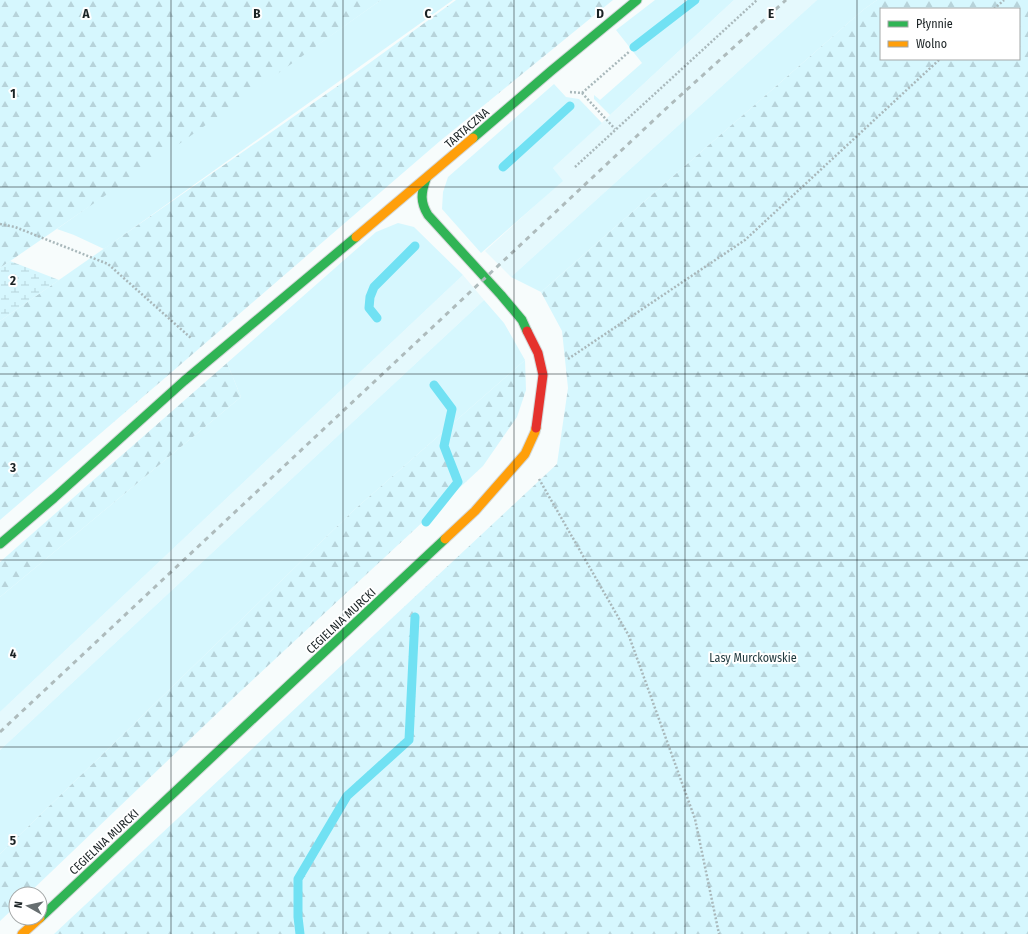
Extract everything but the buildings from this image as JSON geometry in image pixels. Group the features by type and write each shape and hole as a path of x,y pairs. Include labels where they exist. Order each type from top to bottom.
{"street":[{"name":"TARTACZNA","path":"0,544 54,498 184,381 637,0"},
{"name":"CEGIELNIA MURCKI","path":"48,911 475,511 525,454 535,432 543,375 538,353 522,320 502,295 424,210 421,201 421,191 426,179"},
{"name":"CEGIELNIA MURCKI","path":"22,934 31,926"}],"path":[{"path":"575,167 757,0"},
{"path":"995,8 1004,0"},
{"path":"582,93 630,51"},
{"path":"543,375 745,240 939,60"},
{"path":"551,71 569,92 582,93 616,129"},
{"path":"0,224 15,227 108,264 213,358"},
{"path":"525,454 629,636 695,819 720,934"}],"shaded area":[{"path":"734,0 817,0 511,277 485,251 562,181 553,168"},
{"path":"463,275 484,300 0,750 0,712"}],"green space":[{"path":"0,0 381,0 151,164 0,268"},
{"path":"381,0 453,0 104,249 57,229"},
{"path":"456,0 613,0 440,141 0,520 0,321 342,83"},
{"path":"655,0 734,0 610,115 594,99 594,95 600,100 642,63 616,30"},
{"path":"817,0 877,0 863,10 541,292 511,277"},
{"name":"Lasy Murckowskie","path":"877,0 1028,0 1028,934 54,934 557,464 568,388 562,331 541,292 863,10"},
{"path":"554,84 566,97 579,99 602,123 553,168 563,181 481,253 442,209 443,192 448,177"},
{"path":"398,223 414,227 463,275 0,712 0,597 241,397 227,363 376,232"},
{"path":"10,261 59,280 0,321 0,268"},
{"path":"484,300 504,323 525,360 354,510 0,854 0,750"},
{"path":"525,360 526,390 517,417 483,466 229,702 36,886 8,886 8,914 0,921 0,854 354,510"},
{"path":"227,363 241,397 0,597 0,562"}],"waterway":[{"path":"634,47 695,0"},
{"path":"503,167 570,106"},
{"path":"377,318 369,308 370,297 374,287 415,246"},
{"path":"426,522 458,482 444,446 452,409 434,385"},
{"path":"300,934 298,917 298,879 347,796 409,740 415,617"}],"railway":[{"path":"0,732 671,104 786,0"}],"traffic: fast":[{"path":"473,138 637,0"},
{"path":"426,179 422,197 428,215 501,295 522,320 527,331"},
{"path":"0,544 54,498 184,381 356,237"},
{"path":"48,911 445,539"}],"traffic: slow":[{"path":"356,237 473,138"},
{"path":"445,539 475,511 525,454 536,428"},
{"path":"22,934 31,926"}],"traffic: jam":[{"path":"527,331 538,353 543,375 536,428"}]}
